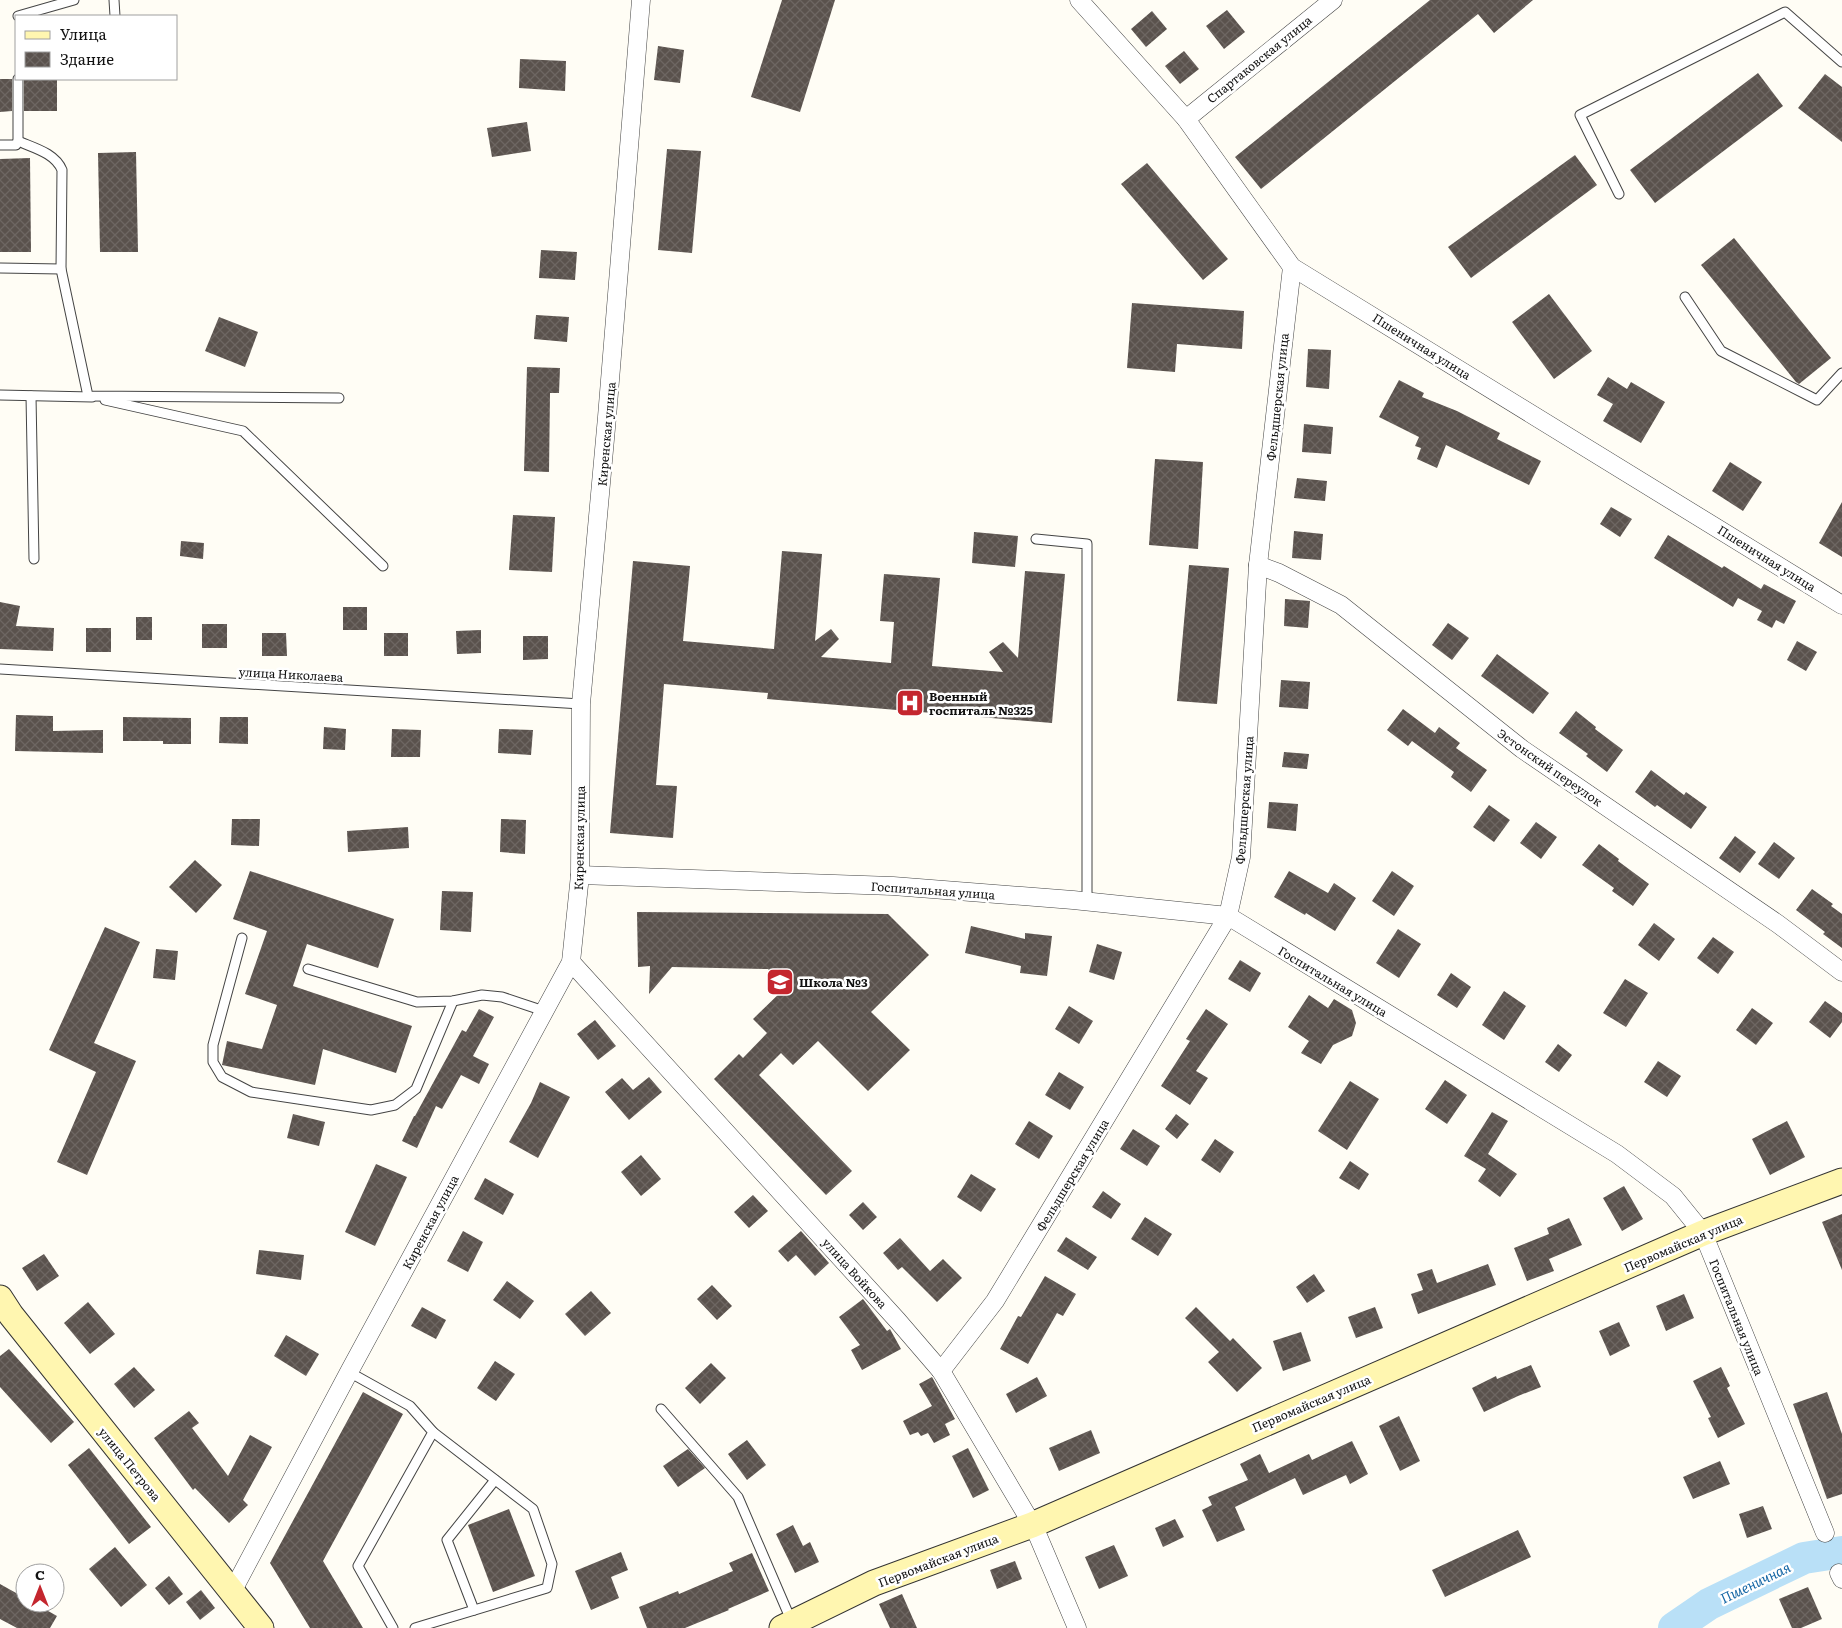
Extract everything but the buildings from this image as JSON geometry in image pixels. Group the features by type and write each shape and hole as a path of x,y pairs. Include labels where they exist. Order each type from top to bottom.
{"street":[{"name":"Киренская улица","path":"232,1592 570,962 580,876 581,704 608,407 641,0"},
{"name":"Пшеничная улица","path":"1079,0 1186,119 1292,267 1842,605"},
{"name":"Спартаковская улица","path":"1186,119 1333,0"},
{"name":"Фельдшерская улица","path":"941,1371 995,1301 1228,916 1241,857 1258,565 1292,267"},
{"name":"Эстонский переулок","path":"1258,565 1279,573 1341,605 1522,749 1778,924 1842,972"},
{"name":"Госпитальная улица","path":"580,876 893,886 1228,916 1617,1154 1673,1196 1703,1233 1825,1533"},
{"name":"улица Войкова","path":"570,962 898,1321 941,1371 1032,1524 1077,1628"},
{"name":"Первомайская улица","path":"787,1626 874,1584 1032,1524 1703,1233 1842,1181"},
{"name":"улица Петрова","path":"4,1310 261,1628"}],"lane":[{"path":"22,15 74,0"},
{"path":"114,0 115,15"},
{"path":"1619,194 1580,116 1785,12 1842,62"},
{"path":"0,145 16,145 18,141 18,80"},
{"path":"18,141 46,154 59,163 62,170 61,269 88,396"},
{"path":"0,268 61,269"},
{"path":"1685,297 1721,351 1818,400 1842,373"},
{"path":"0,395 339,398"},
{"path":"30,396 34,558"},
{"path":"88,396 243,431 383,566"},
{"path":"1036,539 1087,544 1086,902"},
{"name":"улица Николаева","path":"0,670 581,704"},
{"path":"242,938 213,1045 214,1062 222,1077 250,1092 371,1110 395,1106 416,1089 453,1001"},
{"path":"308,969 417,1002 453,1001 482,995 502,997 544,1011"},
{"path":"349,1372 410,1406 433,1432 533,1509 552,1564 547,1588 414,1628"},
{"path":"661,1409 738,1497 787,1626"},
{"path":"393,1628 358,1566 433,1432"},
{"path":"474,1610 447,1540 495,1480"}],"waterway":[{"name":"Пшеничная","path":"1674,1628 1709,1604 1804,1558 1842,1552"}],"place":[{"name":"Военный госпиталь №325","path":"910,703"},
{"name":"Школа №3","path":"780,982"}]}
